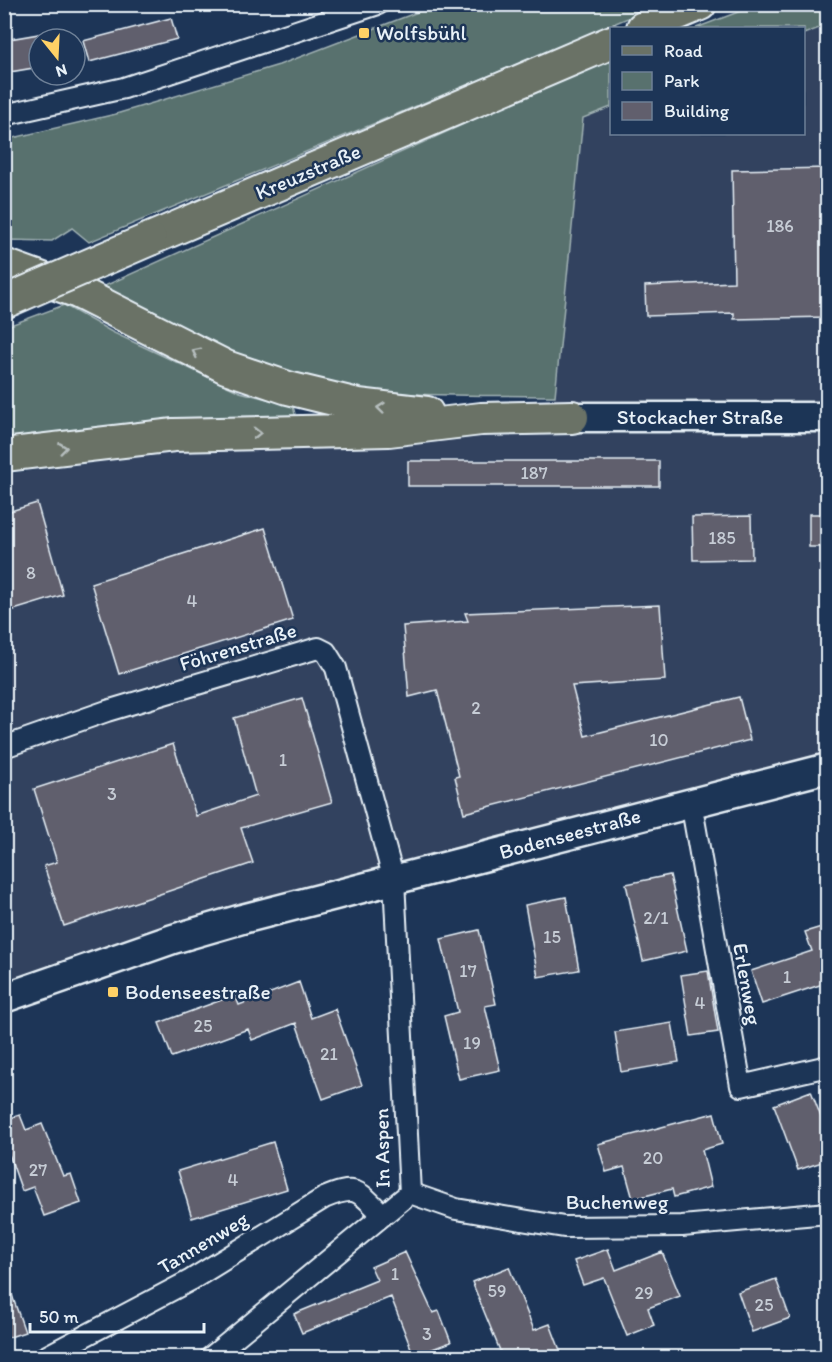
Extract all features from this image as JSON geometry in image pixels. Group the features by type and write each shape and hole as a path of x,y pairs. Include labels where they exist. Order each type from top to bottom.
{"main road":[{"path":"645,27 700,4"},
{"name":"Kreuzstraße","path":"4,302 610,43"},
{"path":"4,266 76,291 226,367 288,388 358,405 481,419"},
{"path":"4,455 174,435 389,430 481,419 572,417"}],"street":[{"path":"4,115 124,88 378,4"},
{"name":"Stockacher Straße","path":"572,417 828,417"},
{"name":"Föhrenstraße","path":"4,747 107,711 318,648 326,652 336,669 394,880"},
{"name":"Bodenseestraße","path":"4,998 173,939 828,768"},
{"name":"Erlenweg","path":"691,802 741,1086 828,1066"},
{"name":"In Aspen","path":"210,1358 410,1193 394,880"},
{"name":"Tannenweg","path":"43,1358 191,1280 324,1198 346,1189 360,1193 383,1215"},
{"name":"Buchenweg","path":"410,1193 456,1209 564,1227 682,1226 828,1213"}],"shaded area":[{"path":"827,25 827,755 5,990 4,474 235,445 514,432 555,396 583,118 610,107 610,135 805,135 805,34"}],"green space":[{"path":"759,4 827,5 827,25 805,34 805,27 699,27"},
{"path":"436,5 659,5 89,242 72,228 52,241 5,240 4,140 116,114 279,65"},
{"path":"610,61 610,107 583,118 555,396 391,393 296,377 246,359 196,337 100,288 564,79"},
{"path":"64,305 112,332 240,392 293,406 296,418 5,444 5,327"}],"building":[{"path":"171,18 177,39 89,62 87,40"},
{"path":"27,36 27,69 4,73 4,40"},
{"path":"828,168 828,317 734,319 734,313 646,316 645,286 734,282 732,170"},
{"path":"408,461 659,461 659,486 408,486"},
{"path":"37,503 63,595 4,613 4,513"},
{"path":"809,514 828,514 828,547 809,547"},
{"path":"751,516 752,559 693,560 692,517"},
{"path":"265,528 293,620 119,674 91,583"},
{"path":"660,605 665,680 572,686 585,736 739,697 750,740 464,813 455,777 459,776 437,690 409,697 403,626 468,621 465,613"},
{"path":"302,698 332,802 241,828 253,863 64,926 44,866 57,862 34,789 173,744 196,816 256,796 234,718"},
{"path":"670,875 687,951 643,961 626,884"},
{"path":"566,897 579,970 538,977 525,905"},
{"path":"828,925 828,988 824,988 823,984 762,1004 751,971 812,951 805,932"},
{"path":"479,930 496,1004 485,1006 500,1070 459,1079 444,1016 458,1012 441,939"},
{"path":"708,971 718,1032 691,1036 681,975"},
{"path":"299,982 311,1018 335,1009 362,1085 323,1099 296,1023 252,1040 248,1029 172,1057 159,1023 235,995 239,1005"},
{"path":"672,1023 679,1062 621,1072 615,1032"},
{"path":"811,1091 828,1135 828,1160 798,1170 774,1105"},
{"path":"714,1113 722,1144 702,1150 711,1187 674,1197 672,1189 633,1199 624,1167 606,1172 598,1144"},
{"path":"20,1115 26,1130 42,1124 63,1176 71,1174 81,1203 44,1216 33,1187 22,1191 4,1140 4,1120"},
{"path":"273,1142 287,1189 192,1218 178,1171"},
{"path":"608,1249 616,1270 662,1252 680,1296 648,1308 654,1325 627,1336 604,1278 583,1285 574,1261"},
{"path":"405,1252 433,1313 439,1311 451,1342 414,1356 391,1297 302,1333 294,1314 377,1280 371,1267"},
{"path":"509,1267 534,1330 550,1324 563,1358 503,1358 472,1282"},
{"path":"776,1279 790,1318 752,1332 738,1292"},
{"path":"4,1281 7,1281 25,1332 4,1339"}],"place":[{"name":"Wolfsbühl","path":"364,33"},
{"name":"Bodenseestraße","path":"113,992"}]}
